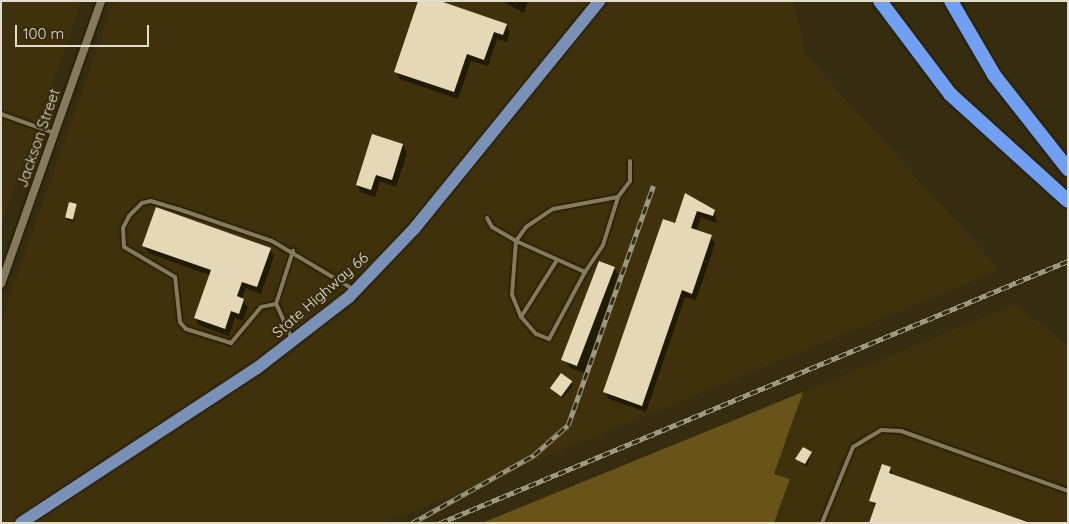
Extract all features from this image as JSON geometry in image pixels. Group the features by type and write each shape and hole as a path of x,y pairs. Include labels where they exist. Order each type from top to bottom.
{"highway":[{"path":"880,1 950,94 1068,201"},
{"path":"952,1 961,22 994,75 1068,169"}],"main road":[{"name":"State Highway 66","path":"21,523 294,342 355,290 414,229 599,1"}],"street":[{"name":"Jackson Street","path":"1,284 101,1"}],"lane":[{"path":"1,114 54,133"},
{"path":"618,197 553,209 526,227 516,241 512,295 521,317 536,334 549,340 585,272 603,245 618,197 630,181 630,160"},
{"path":"276,304 261,306 231,343 195,334 180,322 175,277 124,247 124,228 135,208 151,201 293,251 355,290"},
{"path":"487,218 492,227 516,241 585,272"},
{"path":"293,251 276,304 281,322 294,342"},
{"path":"521,317 558,260"},
{"path":"822,523 853,447 881,430 901,431 1068,491"}],"shaded area":[{"path":"1,1 82,1 1,225"},
{"path":"114,1 793,1 806,55 1000,270 385,523 1,523 1,321"},
{"path":"1015,304 1068,345 1068,523 774,523 790,480 774,474 803,392"},
{"path":"803,392 774,474 790,479 774,523 482,523"}],"building":[{"path":"418,1 440,1 507,24 503,35 494,32 484,60 467,54 454,92 394,72"},
{"path":"372,134 403,144 392,180 376,175 371,190 356,185"},
{"path":"685,193 715,210 713,216 697,211 691,228 712,235 692,294 682,290 642,406 603,392 663,219 675,223"},
{"path":"69,202 77,204 73,219 65,218"},
{"path":"156,207 271,248 257,287 242,282 237,296 244,299 239,314 231,311 225,329 194,318 211,270 142,246"},
{"path":"599,261 615,267 577,366 561,360"},
{"path":"561,373 572,381 561,397 550,388"},
{"path":"803,447 812,452 805,464 795,459"},
{"path":"882,464 891,467 889,473 1030,523 869,523 876,503 869,501"}],"railway":[{"path":"412,523 534,455 568,425 653,186"},
{"path":"440,523 1068,261"}]}
